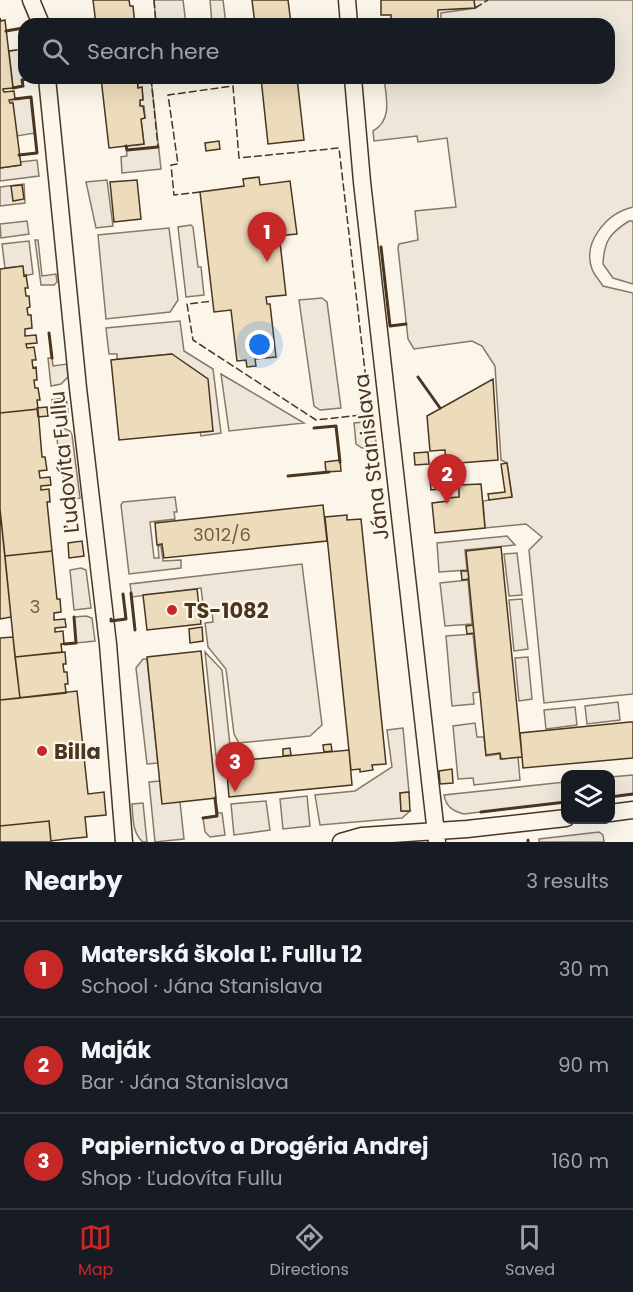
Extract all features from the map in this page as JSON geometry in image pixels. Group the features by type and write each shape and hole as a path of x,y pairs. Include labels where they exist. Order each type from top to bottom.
{"street":[{"path":"31,0 38,18"},
{"path":"347,0 348,18"},
{"name":"Ľudovíta Fullu","path":"48,84 78,388 108,644 124,842"},
{"name":"Jána Stanislava","path":"354,84 362,182 433,838"},
{"path":"615,812 633,810"},
{"path":"341,842 362,836 433,838 561,819"}],"shaded area":[{"path":"154,0 183,0 185,18 156,18"},
{"path":"210,0 223,0 225,18 212,18"},
{"path":"474,0 633,0 633,207 614,215 599,230 594,239 590,259 593,271 603,286 633,293 633,694 544,703 529,550 542,537 526,524 485,528 483,501 512,496 507,463 501,460 495,366 482,346 472,341 414,349 408,339 399,244 418,240 415,211 456,207 447,138 418,142 417,136 374,141 373,131 383,121 386,114 385,84 615,84 615,18 441,18 441,13 475,8"},
{"path":"18,50 18,84 23,84 23,86 13,87 9,51"},
{"path":"138,84 152,84 161,169 122,173 121,157 127,156 126,146 144,144 141,119 145,118 144,106 140,106 140,100 143,99 142,88 138,88"},
{"path":"31,97 35,133 17,136 12,99"},
{"path":"37,160 39,176 0,181 0,168"},
{"path":"107,180 113,226 96,228 86,182"},
{"path":"24,184 25,203 0,206 0,187"},
{"path":"27,221 29,234 1,238 0,224"},
{"path":"629,221 633,221 633,284 613,278 603,264 609,238"},
{"path":"191,225 198,267 201,267 204,295 186,297 178,227"},
{"path":"169,228 178,300 170,312 106,319 98,235"},
{"path":"35,240 38,240 42,276 56,274 57,282 54,285 41,285"},
{"path":"29,241 33,274 24,276 22,266 5,268 2,244"},
{"path":"322,298 327,302 341,408 320,410 314,406 299,300"},
{"path":"180,321 184,351 213,369 221,433 201,436 200,432 213,431 172,354 117,359 117,354 109,354 106,328"},
{"path":"48,358 52,358 53,366 67,364 68,377 61,384 51,386"},
{"path":"221,374 304,423 229,431"},
{"path":"374,421 376,442 372,447 362,448 356,444 354,423"},
{"path":"61,427 70,431 72,435 80,498 64,500 66,496 63,468 60,468 56,428"},
{"path":"175,497 177,512 174,512 175,519 150,522 154,558 159,558 158,546 161,546 163,561 181,560 181,568 129,574 121,505 123,502"},
{"path":"507,536 515,545 465,550 467,570 439,572 437,543"},
{"path":"517,553 522,595 509,596 504,554"},
{"path":"302,564 322,725 310,736 239,743 234,734 226,669 208,647 205,623 213,622 212,611 204,612 201,588 132,597 130,584"},
{"path":"81,568 86,570 91,608 74,610 70,570"},
{"path":"468,580 472,624 445,626 440,583"},
{"path":"522,599 528,649 514,651 509,600"},
{"path":"74,617 92,618 95,641 76,643"},
{"path":"473,634 479,692 473,693 474,704 452,706 446,636"},
{"path":"205,652 222,670 231,755 216,756"},
{"path":"528,657 532,699 519,701 515,658"},
{"path":"143,659 147,659 158,763 147,764 136,668"},
{"path":"618,702 620,720 587,724 585,706"},
{"path":"575,707 577,725 546,729 544,710"},
{"path":"475,723 477,737 484,737 486,756 500,754 500,759 518,757 520,780 474,785 473,778 458,779 453,726"},
{"path":"403,728 409,792 400,793 401,811 410,811 402,818 320,825 315,795 355,791 392,767 387,730"},
{"path":"633,775 633,794 615,796 615,777"},
{"path":"160,781 180,802 184,839 155,842 149,782"},
{"path":"561,782 561,802 464,814 451,808 446,803 444,795"},
{"path":"307,796 310,826 283,829 280,799"},
{"path":"215,798 218,813 222,813 225,835 210,837 205,832 203,818 217,816"},
{"path":"266,801 270,830 234,835 231,804"},
{"path":"143,803 147,842 139,838 133,819 132,804"},
{"path":"599,832 603,835 604,842 539,842 539,839"}],"building":[{"path":"93,0 129,0 130,6 133,6 134,18 95,18"},
{"path":"252,0 288,0 290,18 254,18"},
{"path":"381,0 474,0 475,8 438,10 438,18 391,18 391,15 381,15"},
{"path":"0,18 1,21 5,20 13,88 3,90 4,92 14,91 15,99 9,100 13,103 21,165 0,168"},
{"path":"102,84 138,84 138,88 142,87 143,100 140,100 140,106 143,106 145,118 141,119 144,144 109,148"},
{"path":"262,84 298,84 304,140 268,144"},
{"path":"219,141 220,149 206,151 205,143"},
{"path":"259,177 260,185 290,181 297,234 276,236 276,243 280,242 286,295 266,297 267,304 270,304 276,357 255,359 256,366 247,367 246,360 237,361 231,310 214,312 200,192 244,186 243,179"},
{"path":"137,180 141,219 114,222 110,182"},
{"path":"22,185 24,199 13,201 11,186"},
{"path":"23,266 28,288 25,288 26,296 29,296 28,315 31,315 32,328 25,329 25,336 36,335 37,343 26,344 27,348 34,347 36,360 32,360 33,368 36,367 37,380 34,380 40,400 37,400 38,409 0,413 0,269"},
{"path":"172,354 208,379 213,431 119,440 111,360"},
{"path":"172,354 208,379 213,431 119,440 111,360"},
{"path":"493,379 498,460 446,464 445,450 430,451 427,416"},
{"path":"66,398 68,412 54,414 52,400"},
{"path":"47,407 48,416 38,417 37,408"},
{"path":"38,409 42,457 45,457 47,470 39,471 40,478 50,477 51,485 41,486 41,490 49,489 50,502 47,502 52,551 5,556 0,509 0,413"},
{"path":"428,452 429,464 415,465 414,453"},
{"path":"340,460 341,471 326,472 325,462"},
{"path":"507,463 512,497 489,500 488,494 505,492 501,464"},
{"path":"448,468 450,488 431,490 429,470"},
{"path":"481,484 485,528 435,533 432,503 459,497 459,485"},
{"path":"323,505 327,541 164,558 162,544 157,545 155,523"},
{"path":"0,509 11,617 0,619"},
{"path":"347,515 347,520 361,519 386,764 372,765 373,770 360,772 360,769 351,770 325,517"},
{"path":"82,541 84,556 69,558 68,543"},
{"path":"501,547 522,757 501,759 500,753 486,755 466,551"},
{"path":"52,551 57,599 60,599 61,612 54,613 54,620 65,619 66,627 55,628 55,632 63,631 62,652 15,657 5,556"},
{"path":"461,571 468,571 469,579 462,580"},
{"name":"TS-1082","path":"197,589 201,624 147,630 143,595"},
{"path":"473,625 474,633 467,634 466,626"},
{"path":"202,627 203,641 190,643 189,629"},
{"path":"13,637 20,698 0,700 0,638"},
{"path":"201,651 216,798 162,804 147,657"},
{"path":"65,652 66,664 63,664 64,672 67,672 66,693 20,698 15,657"},
{"name":"Billa","path":"77,691 88,794 104,792 106,815 85,817 87,837 51,841 49,821 0,826 0,700"},
{"path":"633,722 633,758 523,768 520,733"},
{"path":"331,744 332,751 324,752 323,745"},
{"path":"290,748 291,755 283,756 283,749"},
{"path":"349,750 352,785 229,797 226,762"},
{"path":"242,753 250,753 251,759 243,761"},
{"path":"452,769 453,783 440,784 439,771"},
{"path":"409,792 410,811 401,811 400,793"},
{"path":"49,821 51,842 0,842 0,826"}],"fence":[{"path":"154,0 156,18"},
{"path":"475,8 488,0"},
{"path":"9,51 18,50"},
{"path":"152,84 158,147"},
{"path":"200,192 174,195 171,165 178,164 168,95 233,86 239,158 339,148 370,414 316,420 193,340 187,304 213,301"},
{"path":"131,593 135,630"}],"wall":[{"path":"6,31 18,29"},
{"path":"13,88 23,86 23,84"},
{"path":"15,99 31,97 37,153 19,155"},
{"path":"126,146 127,150 158,147"},
{"path":"381,247 390,326 406,324"},
{"path":"49,333 52,358"},
{"path":"418,377 440,408"},
{"path":"314,428 336,426 340,462"},
{"path":"288,476 329,472"},
{"path":"131,593 135,630"},
{"path":"111,619 111,621 126,619 123,594"},
{"path":"64,644 76,643 74,617"},
{"path":"615,796 633,794"},
{"path":"203,818 217,816 215,798"},
{"path":"481,812 561,803"}],"place":[{"name":"Materská škola Ľ. Fullu 12","path":"267,262"},
{"name":"Maják","path":"447,504"},
{"name":"TS-1082","path":"172,610"},
{"name":"Billa","path":"42,751"},
{"name":"Papiernictvo a Drogéria Andrej","path":"235,792"}]}
